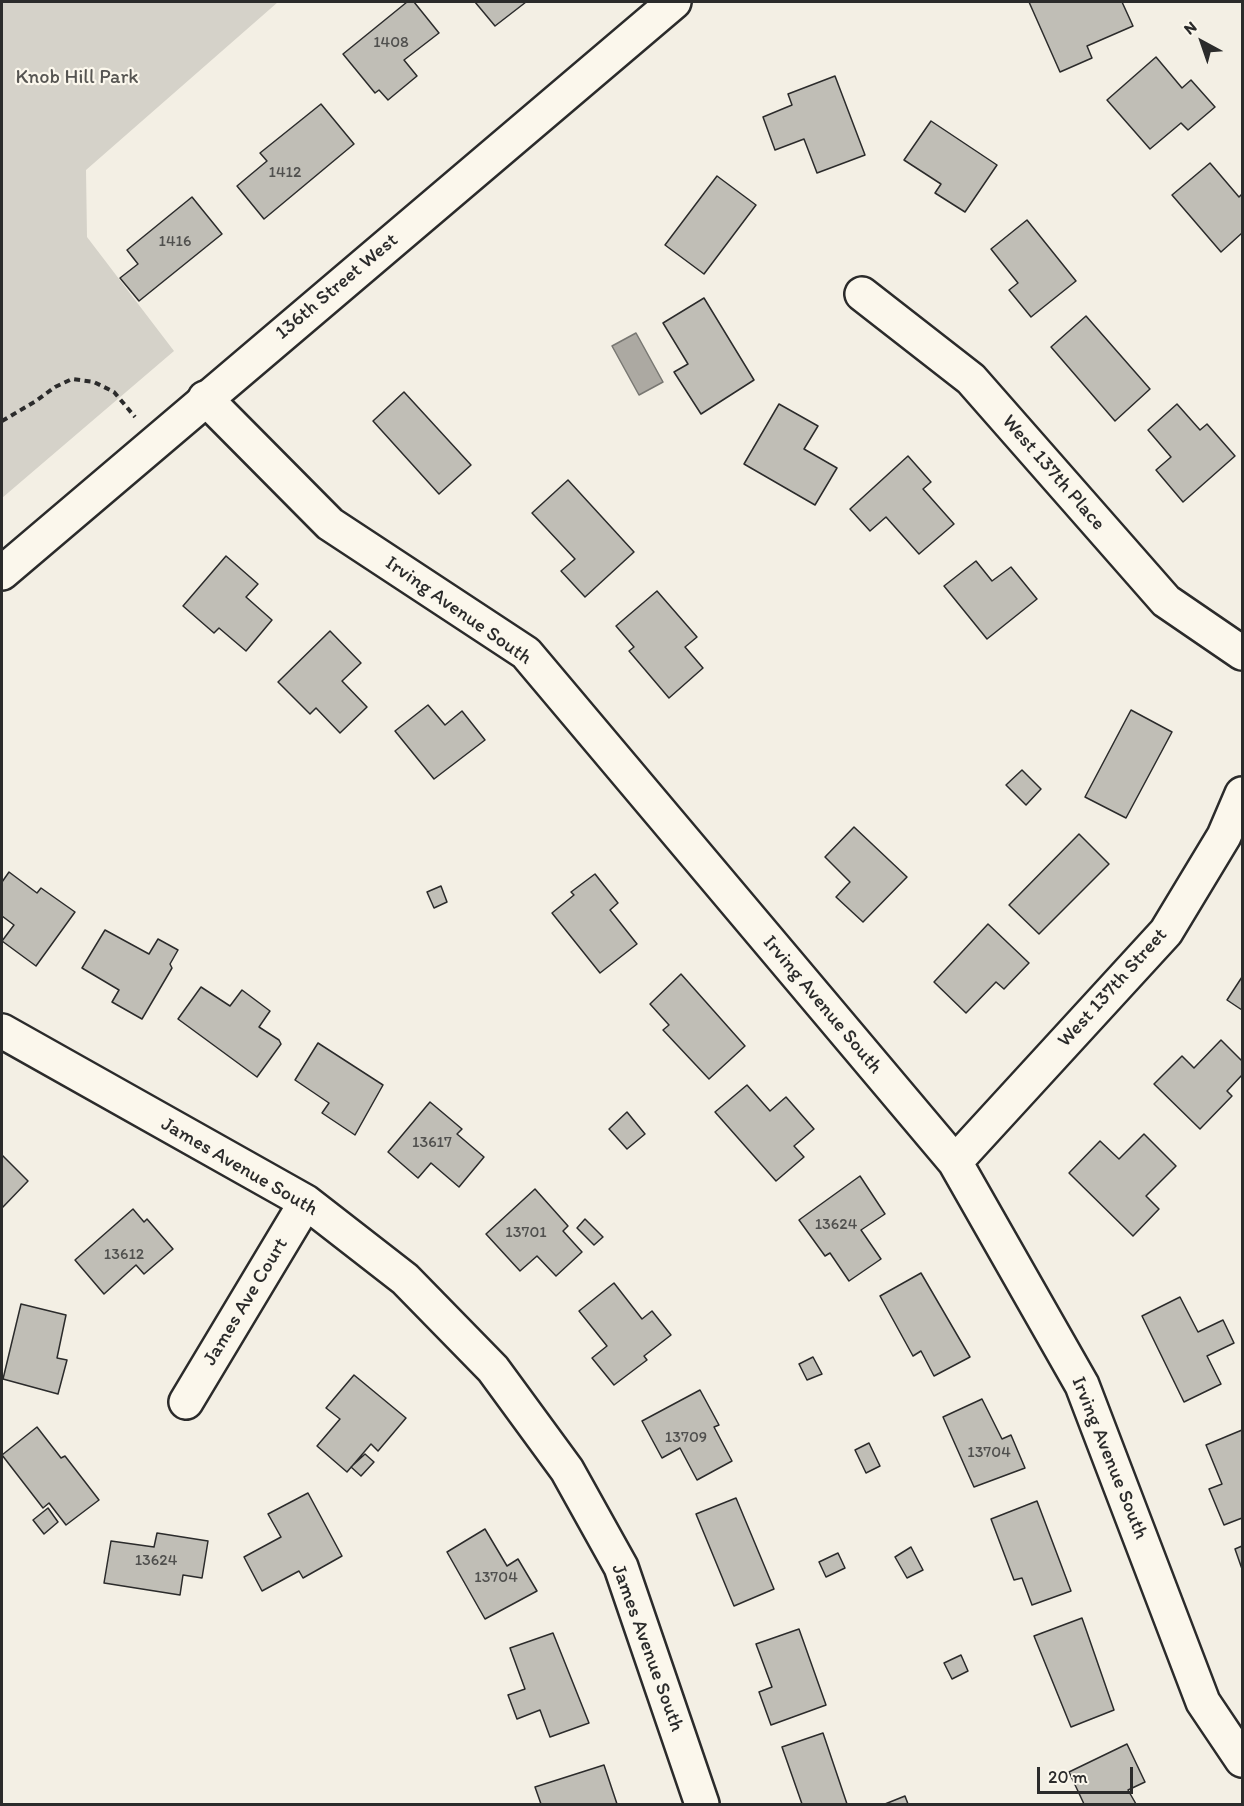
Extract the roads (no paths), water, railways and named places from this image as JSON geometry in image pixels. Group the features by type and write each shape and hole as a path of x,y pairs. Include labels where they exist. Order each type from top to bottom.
{"street":[{"name":"136th Street West","path":"2,573 205,398 674,2"},
{"name":"West 137th Place","path":"862,294 971,379 1166,601 1242,653"},
{"name":"Irving Avenue South","path":"205,398 330,524 526,653 955,1162 1082,1385 1203,1702 1242,1760"},
{"name":"West 137th Street","path":"955,1162 1166,932 1224,836 1242,794"},
{"name":"James Avenue South","path":"2,1031 306,1202 413,1287 493,1369 567,1470 621,1567 702,1804"},
{"name":"James Ave Court","path":"186,1402 306,1202"}],"park label":[{"name":"Knob Hill Park","path":"77,78"}]}
